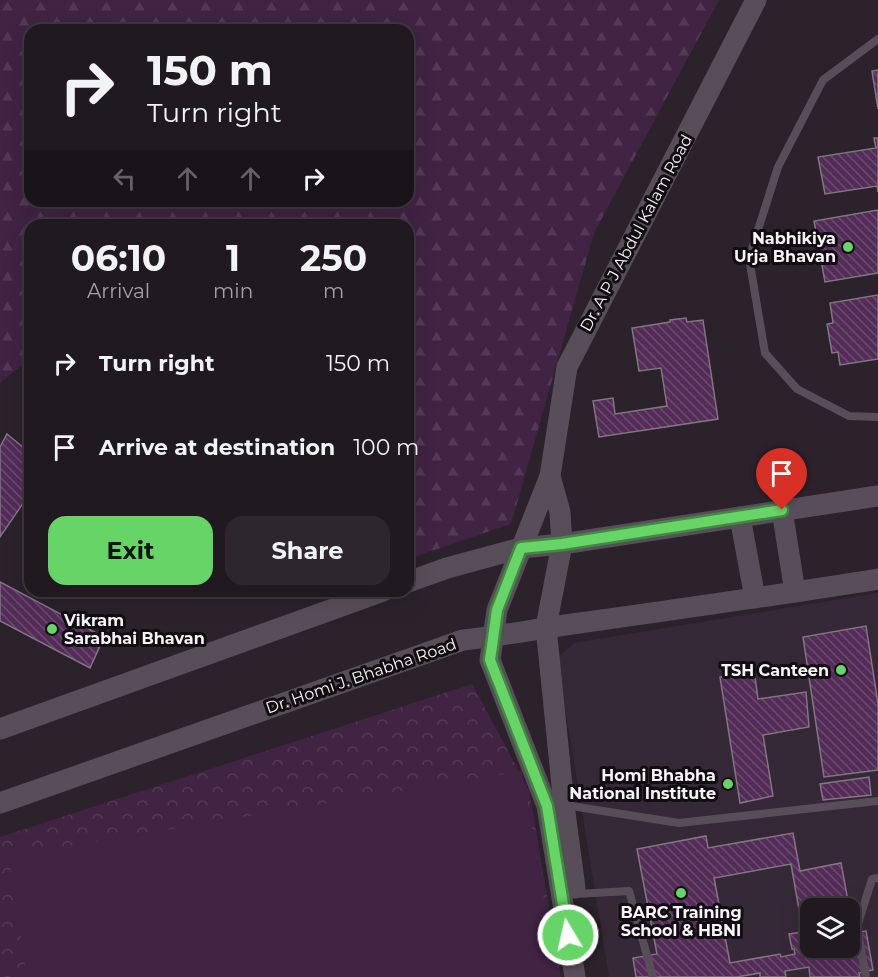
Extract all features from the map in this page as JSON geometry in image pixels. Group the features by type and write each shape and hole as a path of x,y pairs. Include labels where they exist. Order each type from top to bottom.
{"street":[{"name":"Dr. A P J Abdul Kalam Road","path":"550,476 567,367 756,0"},
{"path":"550,476 560,512 562,544 546,627 564,805 589,977"},
{"path":"550,476 497,610 490,660 547,806 575,977"},
{"path":"414,580 447,568 521,548 562,544 878,496"},
{"path":"782,510 795,592"},
{"path":"740,517 755,598"},
{"name":"Dr. Homi J. Bhabha Road","path":"0,803 463,640 878,579"},
{"path":"0,729 365,597"}],"lane":[{"path":"878,39 823,80 778,167 749,258 765,353 796,389 849,416 878,417"},
{"path":"564,805 680,823 878,801"},
{"path":"866,977 856,927 872,879 878,878"},
{"path":"576,894 629,891 654,977"}],"shaded area":[{"name":"Homi Bhabha National Institute","path":"878,593 878,977 609,977 557,658 574,643"}],"green space":[{"path":"0,0 719,0 594,233 511,524 414,557 414,219 24,219 24,370 21,366 0,383"},
{"path":"472,684 529,790 561,977 0,977 0,837"},
{"path":"522,771 557,977 27,977 9,856"}],"building":[{"path":"878,70 878,109 872,71"},
{"name":"Nabhikiya Urja Bhavan","path":"874,138 878,138 878,192 877,186 825,194 818,157 876,148"},
{"name":"Nabhikiya Urja Bhavan","path":"878,210 878,273 825,282 814,221"},
{"name":"Nabhikiya Urja Bhavan","path":"878,295 878,359 840,365 838,352 832,353 827,324 833,323 830,303"},
{"path":"686,318 687,322 703,320 718,419 599,437 593,401 613,398 615,414 667,406 661,368 639,371 632,328"},
{"path":"7,434 24,448 24,502 0,537 0,447"},
{"name":"Vikram Sarabhai Bhavan","path":"0,582 24,595 24,597 28,597 104,637 90,668 0,621"},
{"name":"TSH Canteen","path":"866,626 878,704 878,770 824,777 803,637"},
{"path":"754,670 758,699 806,692 809,727 763,735 773,796 740,803 720,677"},
{"path":"869,777 871,795 823,800 820,784"},
{"name":"BARC Training School & HBNI","path":"793,833 800,871 841,863 848,898 800,898 800,915 791,864 714,878 730,963 780,954 781,957 795,954 789,934 800,932 800,958 860,958 860,932 866,931 873,970 859,973 860,977 810,977 809,967 785,971 786,977 760,977 760,973 737,977 636,977 633,958 657,954 637,849 706,836 708,848"}],"place":[{"name":"Nabhikiya Urja Bhavan","path":"848,247"},
{"name":"Vikram Sarabhai Bhavan","path":"52,629"},
{"name":"TSH Canteen","path":"841,670"},
{"name":"Homi Bhabha National Institute","path":"728,784"},
{"name":"BARC Training School & HBNI","path":"681,893"}],"route":[{"path":"568,935 547,806 490,660 497,610 521,548 562,544 782,510"}]}
